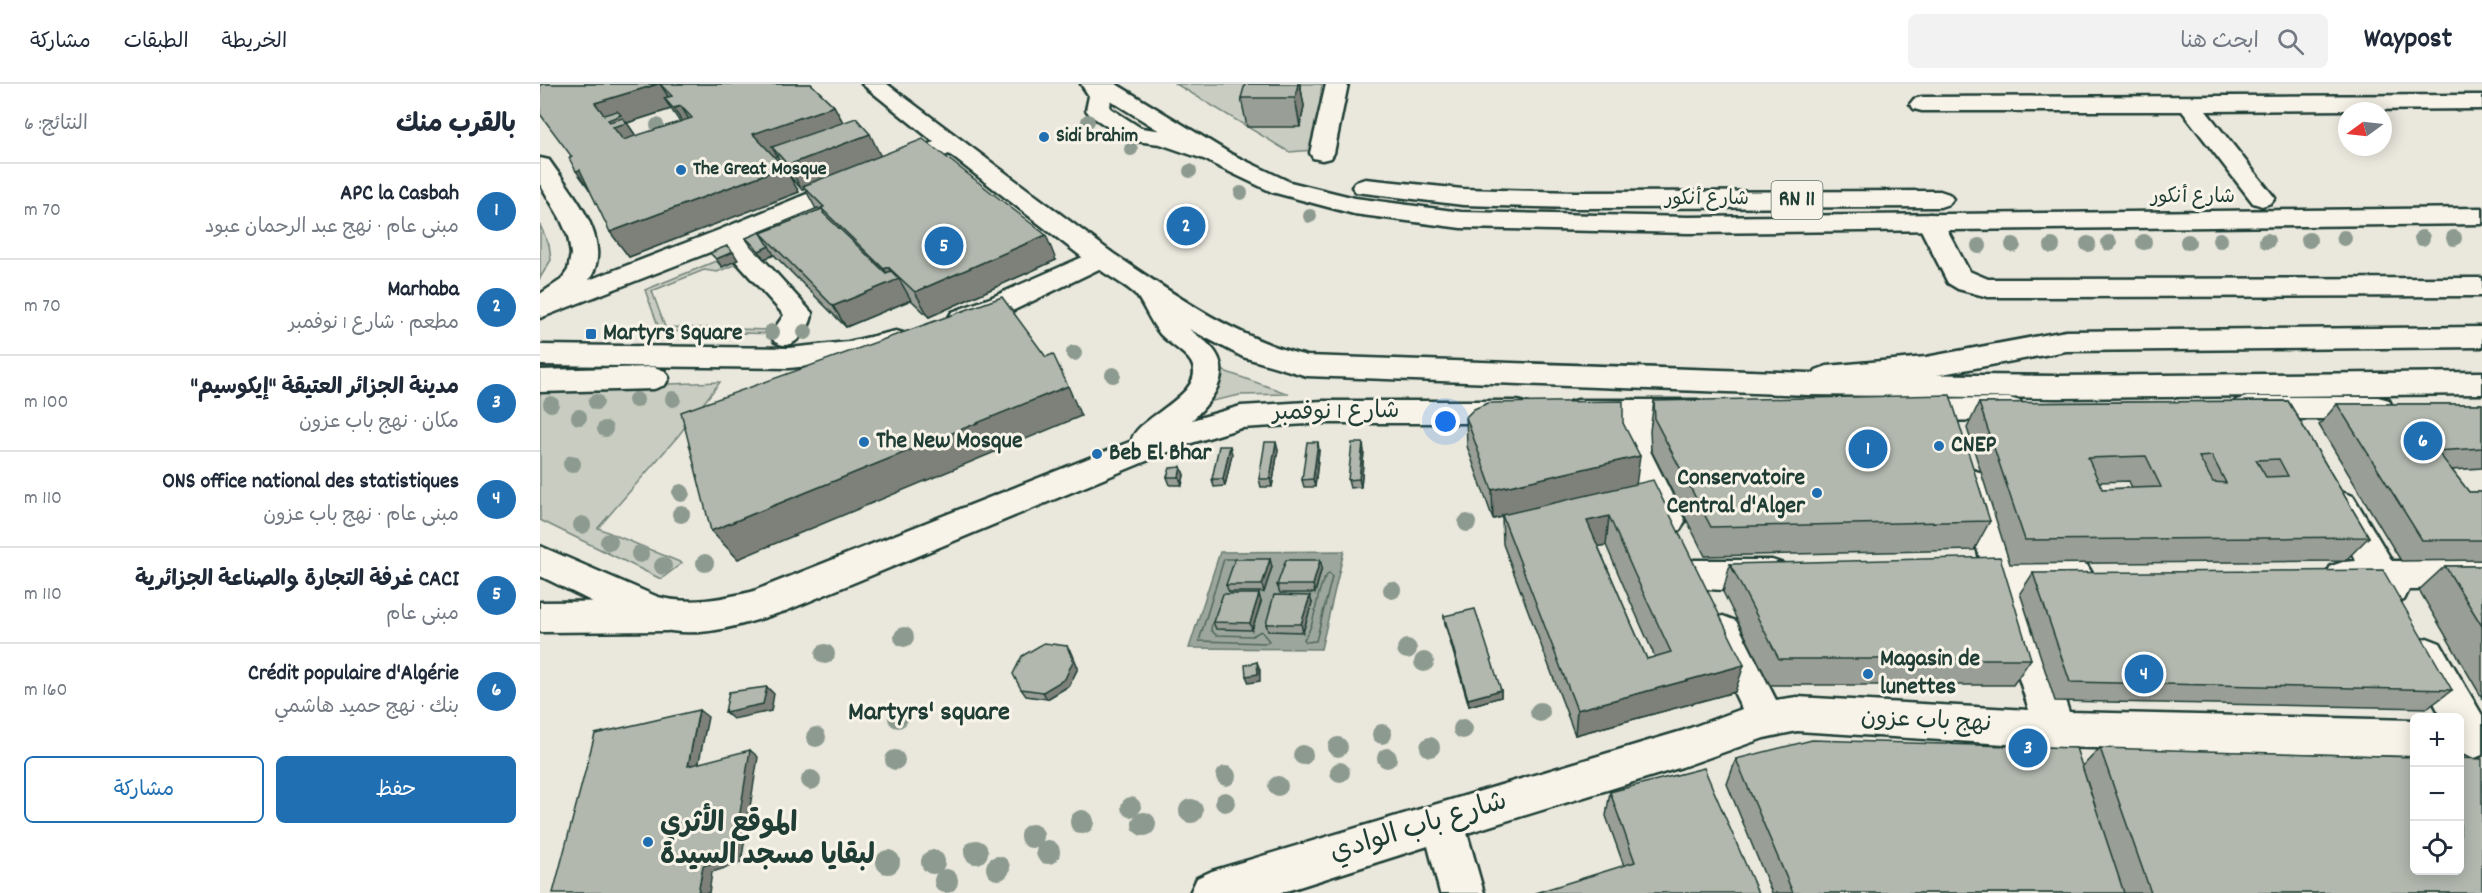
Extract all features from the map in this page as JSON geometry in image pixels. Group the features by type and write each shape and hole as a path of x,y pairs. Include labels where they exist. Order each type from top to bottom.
{"main road":[{"name":"شارع 1 نوفمبر","path":"873,84 1101,258 1143,287 1244,346 1296,364 1746,382"},
{"path":"1092,84 1100,96 1098,110 1135,135 1163,137 1222,159"},
{"name":"RN 11","path":"1100,84 1222,159"},
{"name":"شارع أنكور","path":"1137,84 1271,160 1327,179 1382,189 1463,197 1575,200 2482,196"},
{"path":"1322,153 1337,84"},
{"path":"1922,105 2482,102"},
{"path":"2189,104 2262,198"},
{"path":"540,309 728,236 953,143"},
{"name":"شارع أنكور","path":"1222,159 1281,187 1316,198 1354,206 1461,220 1689,225 2482,216"},
{"path":"540,165 579,226 586,247 585,261 580,274 561,294 540,304"},
{"path":"540,208 569,215 579,226"},
{"path":"1930,222 1958,277 1968,283 1988,288 2482,286"},
{"path":"728,236 798,313 798,319 785,335"},
{"path":"1949,260 1977,256"},
{"path":"540,381 652,378 812,364 857,356 1000,304 1101,258"},
{"path":"540,617 716,615 752,607 1084,474 1122,455 1160,431 1199,394 1208,376 1205,359 1170,327 1143,287"},
{"path":"540,355 789,358 828,355 868,348 928,331"},
{"path":"1746,382 1896,371 2066,341 2482,336"},
{"path":"1746,382 2044,387 2482,383"},
{"path":"1763,411 2482,407"},
{"path":"2285,408 2304,442"},
{"path":"1950,409 2055,729"},
{"path":"1634,411 1634,451 1766,719"},
{"name":"شارع 1 نوفمبر","path":"1084,474 1174,437 1241,417 1323,412 1728,411"},
{"path":"2322,473 2410,623 2472,740"},
{"path":"1620,502 1655,494"},
{"path":"540,560 652,610 674,616"},
{"path":"1694,574 1801,574"},
{"path":"1932,575 2110,575"},
{"path":"2312,576 2482,575"},
{"name":"نهج باب عزون","path":"1591,775 1701,762 1766,719 1797,714 2055,729 2410,738"},
{"name":"شارع باب الوادي","path":"1212,893 1591,775"},
{"path":"1443,822 1462,893"}],"shaded area":[{"path":"1176,84 1322,84 1314,150 1289,152"},
{"path":"540,225 549,245 551,260 540,278"},
{"path":"738,260 741,262 717,272 704,270 652,291 665,327 775,330 776,334 660,331 645,290 716,261 722,267"},
{"path":"1221,370 1289,394 1240,395 1199,404"},
{"path":"720,382 678,436 598,528 682,563 661,579 540,520 540,389"}],"water":[{"path":"1344,551 1321,649 1189,648 1220,552"}],"building":[{"name":"The Great Mosque","path":"658,84 595,103 604,115 617,111 621,115 608,120 610,122 623,118 627,123 613,127 623,140 692,118 681,106 673,108 664,98 672,96 660,84 811,84 834,106 753,134 784,167 610,232 580,170 576,171 569,158 572,157 540,114 540,85"},
{"path":"1245,84 1298,84 1295,98 1241,98"},
{"path":"856,118 870,134 788,165 772,147"},
{"path":"923,139 1046,235 915,292 888,267 884,269 821,208 824,207 803,186"},
{"path":"818,208 820,210 761,233 769,246 759,251 746,238"},
{"path":"822,209 823,213 886,273 891,271 899,279 833,306 761,233"},
{"path":"727,246 733,252 716,259 710,253"},
{"name":"The New Mosque","path":"1002,297 1046,357 1053,354 1068,386 711,531 681,412"},
{"path":"1950,395 1990,521 1711,527 1655,420 1654,401"},
{"path":"1623,401 1623,423 1640,456 1492,490 1466,417 1474,409 1488,403"},
{"path":"2288,401 2369,537 2025,540 1979,403","holes":["2146,456 2161,487 2102,489 2088,458","2212,456 2226,483 2213,482 2199,457","2279,459 2288,476 2266,477 2256,460"]},
{"path":"2337,404 2482,404 2482,448 2437,451 2469,492 2482,492 2482,540 2422,540"},
{"path":"1265,442 1276,442 1270,479 1259,479"},
{"path":"1307,442 1318,442 1313,479 1302,480"},
{"path":"1352,443 1363,443 1359,479 1348,480"},
{"path":"1219,446 1230,446 1223,479 1212,479"},
{"path":"1181,467 1179,477 1167,477 1170,468"},
{"path":"1653,480 1744,665 1577,710 1502,515","holes":["1609,516 1671,652 1647,659 1587,521"]},
{"path":"2000,557 2031,659 1779,659 1730,564"},
{"path":"1235,559 1270,559 1262,585 1226,585"},
{"path":"1286,560 1320,560 1313,585 1277,585"},
{"path":"2445,566 2482,566 2482,626"},
{"path":"2383,570 2452,690 2070,682 2033,573"},
{"path":"1223,594 1259,594 1250,623 1213,622"},
{"path":"1274,595 1310,596 1301,624 1266,624"},
{"path":"1475,609 1501,690 1468,699 1444,616"},
{"path":"1044,643 1067,646 1073,661 1065,679 1043,692 1021,689 1013,674 1022,656"},
{"path":"1257,662 1258,674 1246,676 1245,665"},
{"path":"767,687 763,704 725,712 729,692"},
{"path":"699,710 688,766 750,750 733,857 703,866 698,893 553,893 595,734"},
{"path":"1812,740 2076,748 2124,893 1793,893 1736,759"},
{"path":"2100,748 2410,757 2410,875 2464,875 2464,758 2482,759 2482,893 2151,893"},
{"path":"1704,768 1758,893 1535,893 1635,862 1610,792"}],"place":[{"name":"Sidi brahim","path":"1044,137"},
{"name":"The Great Mosque","path":"681,170"},
{"name":"Marhaba","path":"1186,226"},
{"name":"CACI غرفة التجارة والصناعة الجزائرية","path":"944,246"},
{"name":"Martyrs Square","path":"591,334"},
{"name":"Crédit populaire d'Algérie","path":"2423,441"},
{"name":"The New Mosque","path":"864,442"},
{"name":"CNEP","path":"1939,446"},
{"name":"APC la Casbah","path":"1868,449"},
{"name":"Beb El Bhar","path":"1097,454"},
{"name":"Conservatoire Central d'Alger","path":"1817,493"},
{"name":"Magasin de lunettes","path":"1868,674"},
{"name":"ONS office national des statistiques","path":"2144,674"},
{"name":"مدينة الجزائر العتيقة \"إيكوسيم\"","path":"2028,748"},
{"name":"الموقع الأثري لبقايا مسجد السيدة","path":"648,842"}],"district":[{"name":"Martyrs' square","path":"929,713"}]}
